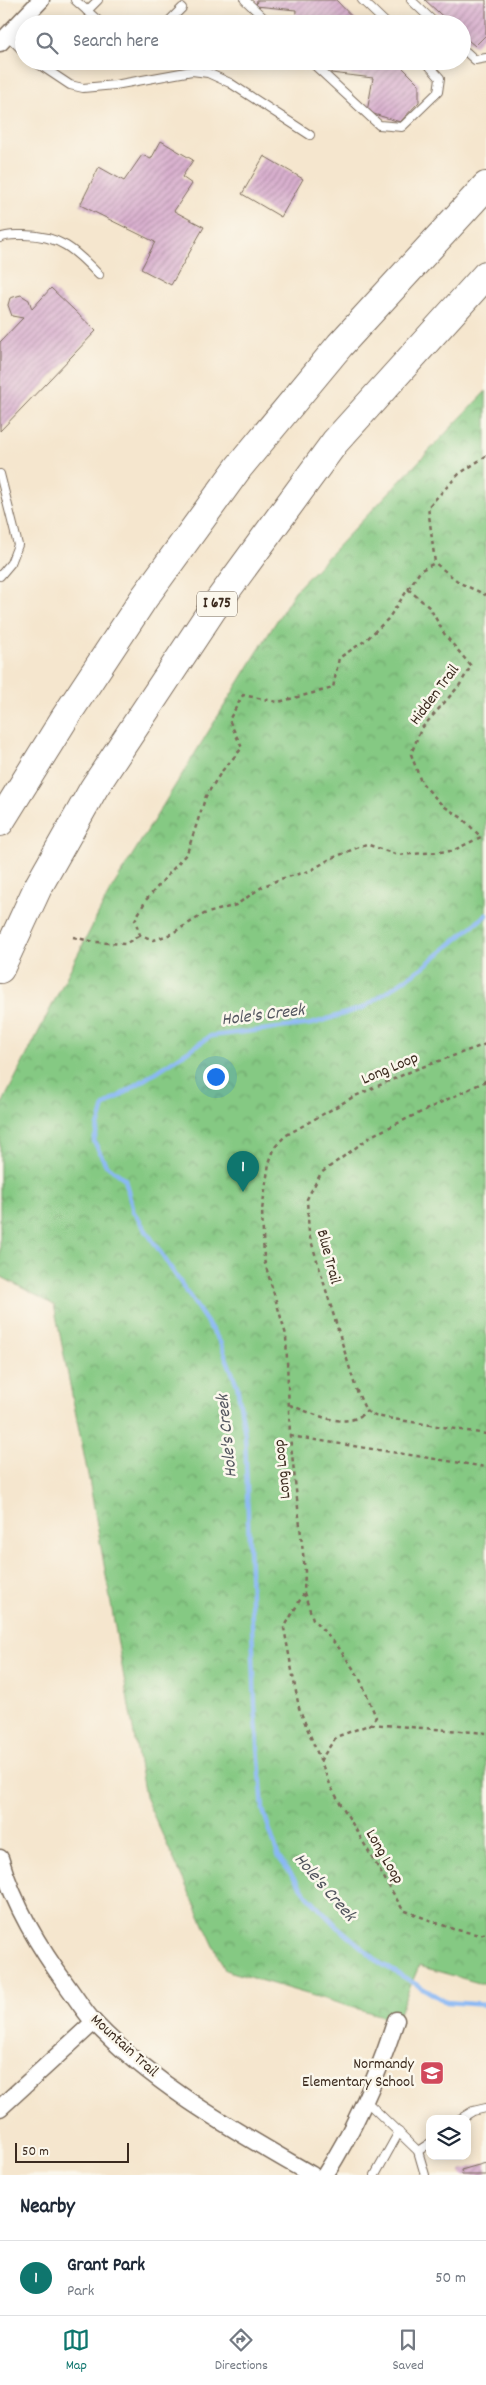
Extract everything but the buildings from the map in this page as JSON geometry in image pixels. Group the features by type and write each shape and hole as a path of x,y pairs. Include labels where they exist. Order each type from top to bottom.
{"highway":[{"path":"0,822 66,716 144,598 239,466 340,345 486,186"},
{"name":"I 675","path":"0,969 38,887 94,788 212,610 335,442 486,275"}],"street":[{"path":"27,15 41,0"},
{"path":"4,39 15,27"},
{"name":"Mountain Trail","path":"0,1858 16,1902 30,1931 94,2022 141,2065 177,2091 312,2175"},
{"path":"325,2175 344,2146 366,2101 396,2020"},
{"path":"0,2108 94,2022"}],"lane":[{"path":"75,0 92,15"},
{"path":"87,11 98,0"},
{"path":"245,0 261,15"},
{"path":"362,0 378,15"},
{"path":"411,0 427,15"},
{"path":"175,15 182,8"},
{"path":"4,39 15,46"},
{"path":"471,56 475,60 486,58"},
{"path":"48,70 70,85 83,88 115,85 192,71 208,73 230,83 310,135"},
{"path":"320,70 378,125 402,127 438,92 440,78 433,70"},
{"path":"0,238 5,236 32,235 61,241 76,250 99,275"},
{"path":"0,474 18,546 11,563 0,576"},
{"path":"366,2101 418,2151 425,2175"},
{"path":"467,2115 486,2108"},
{"path":"375,2175 399,2132"},
{"path":"418,2151 426,2145"}],"path":[{"path":"486,456 459,474 428,507 435,563 460,583 486,596"},
{"path":"72,937 95,942 125,944 140,935 136,920 146,900 187,853 206,796 222,771 242,748 229,720 243,695 278,702 333,688 339,658 366,640 388,619 421,570 435,563"},
{"name":"Hidden Trail","path":"140,935 154,940 171,934 204,914 236,905 262,887 280,879 310,872 330,859 366,844 398,855 452,851 481,836 462,818 442,805 421,782 411,754 421,729 458,686 471,666 445,635 430,608 408,589"},
{"name":"Long Loop","path":"486,1044 414,1070 353,1097 285,1136 275,1147 269,1163 262,1210 264,1260 286,1335 290,1436 305,1570 304,1593 284,1628 299,1708 332,1789 403,1910 453,1929 480,1935 486,1933"},
{"name":"Blue Trail","path":"366,1411 356,1389 309,1234 307,1199 321,1173 373,1135 486,1081"},
{"path":"290,1405 346,1422 361,1418 366,1411 375,1416 486,1434"},
{"path":"290,1436 486,1467"},
{"path":"304,1593 313,1620 339,1648 359,1677 376,1717 371,1724"},
{"path":"320,1761 336,1737 371,1724 486,1733"}],"green space":[{"path":"486,391 486,1985 419,1966 396,2020 225,1970 145,1797 90,1485 54,1305 0,1276 0,1108 109,893 295,591"}],"waterway":[{"name":"Hole's Creek","path":"486,915 423,967 365,1007 312,1024 211,1036 104,1106 94,1141 106,1165 125,1179 133,1211 220,1342 237,1385 245,1435 255,1706 263,1810 279,1858 308,1896 338,1927 380,1963 446,2002 486,2005"}],"place":[{"name":"Grant Park","path":"243,1192"},
{"name":"Normandy Elementary School","path":"432,2073"}]}
